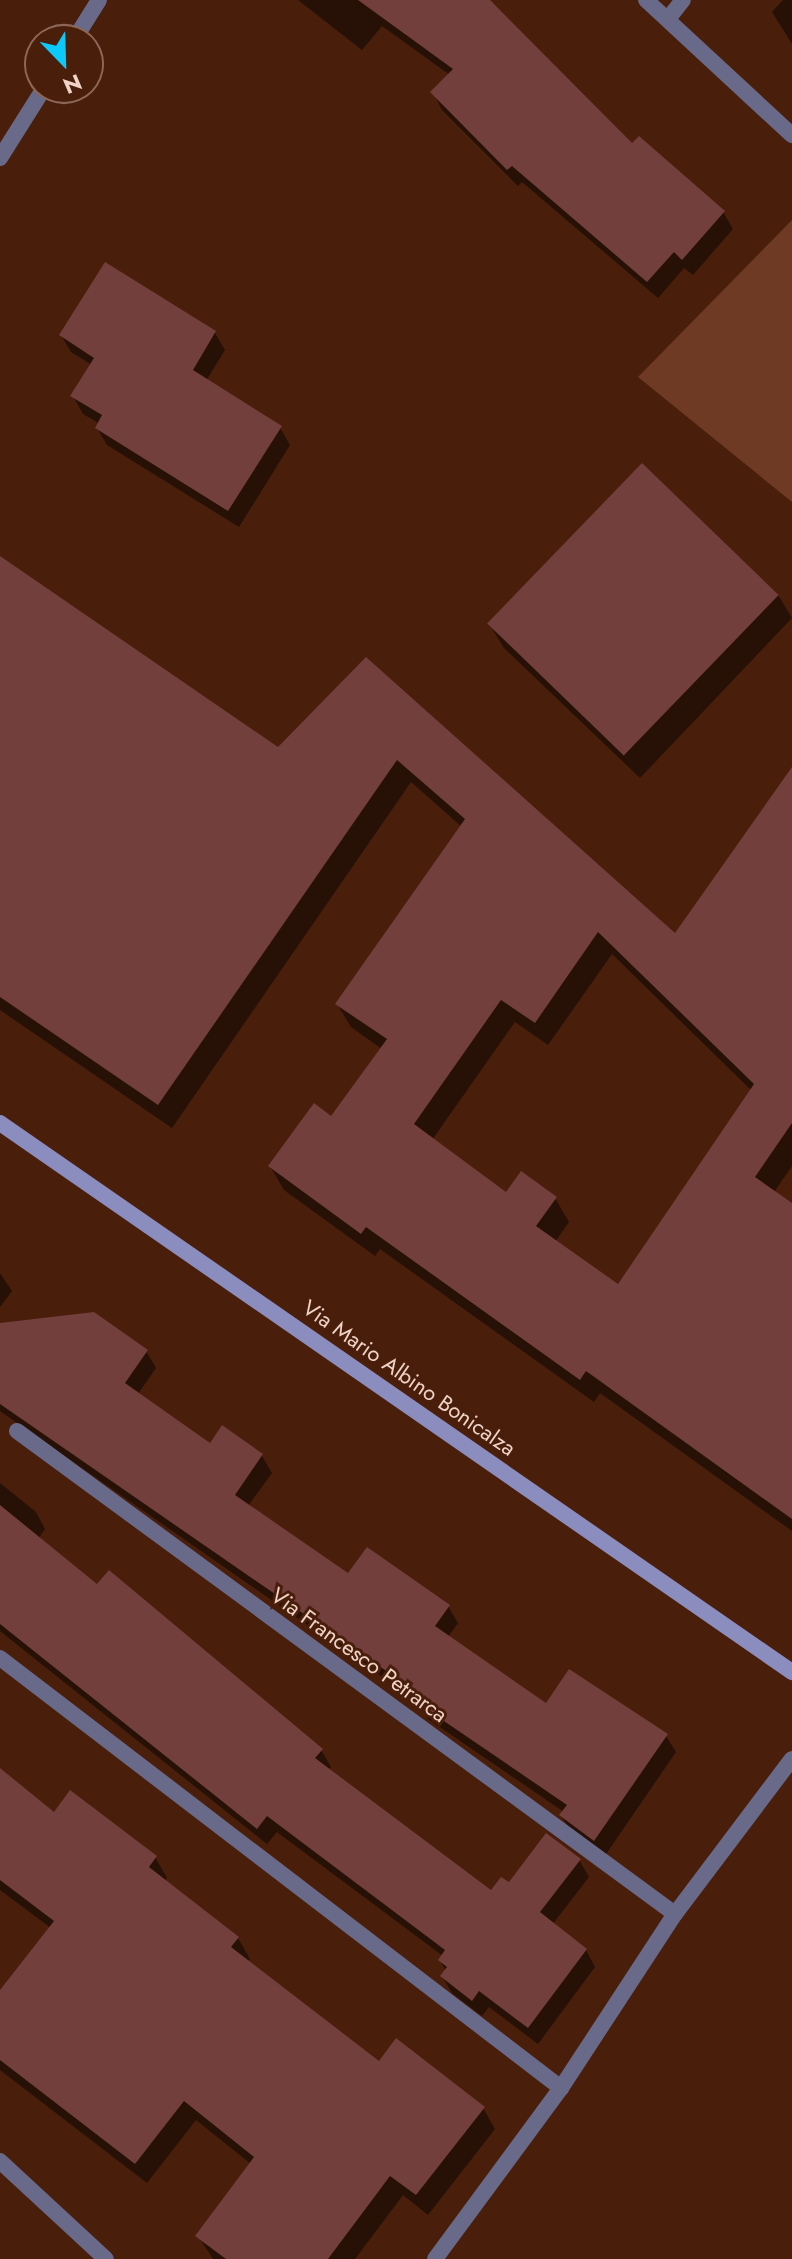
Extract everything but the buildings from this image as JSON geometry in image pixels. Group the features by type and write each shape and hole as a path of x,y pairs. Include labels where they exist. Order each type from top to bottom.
{"main road":[{"name":"Via Mario Albino Bonicalza","path":"0,1123 792,1672"}],"street":[{"path":"84,24 99,0"},
{"path":"646,0 792,135"},
{"path":"668,19 683,0"},
{"path":"0,158 34,104"},
{"name":"Via Francesco Petrarca","path":"17,1431 675,1914"},
{"path":"0,1658 561,2088"},
{"path":"435,2259 561,2088 675,1914 792,1759"},
{"path":"0,2161 106,2259"}],"shaded area":[{"path":"792,220 792,502 638,377"}]}
